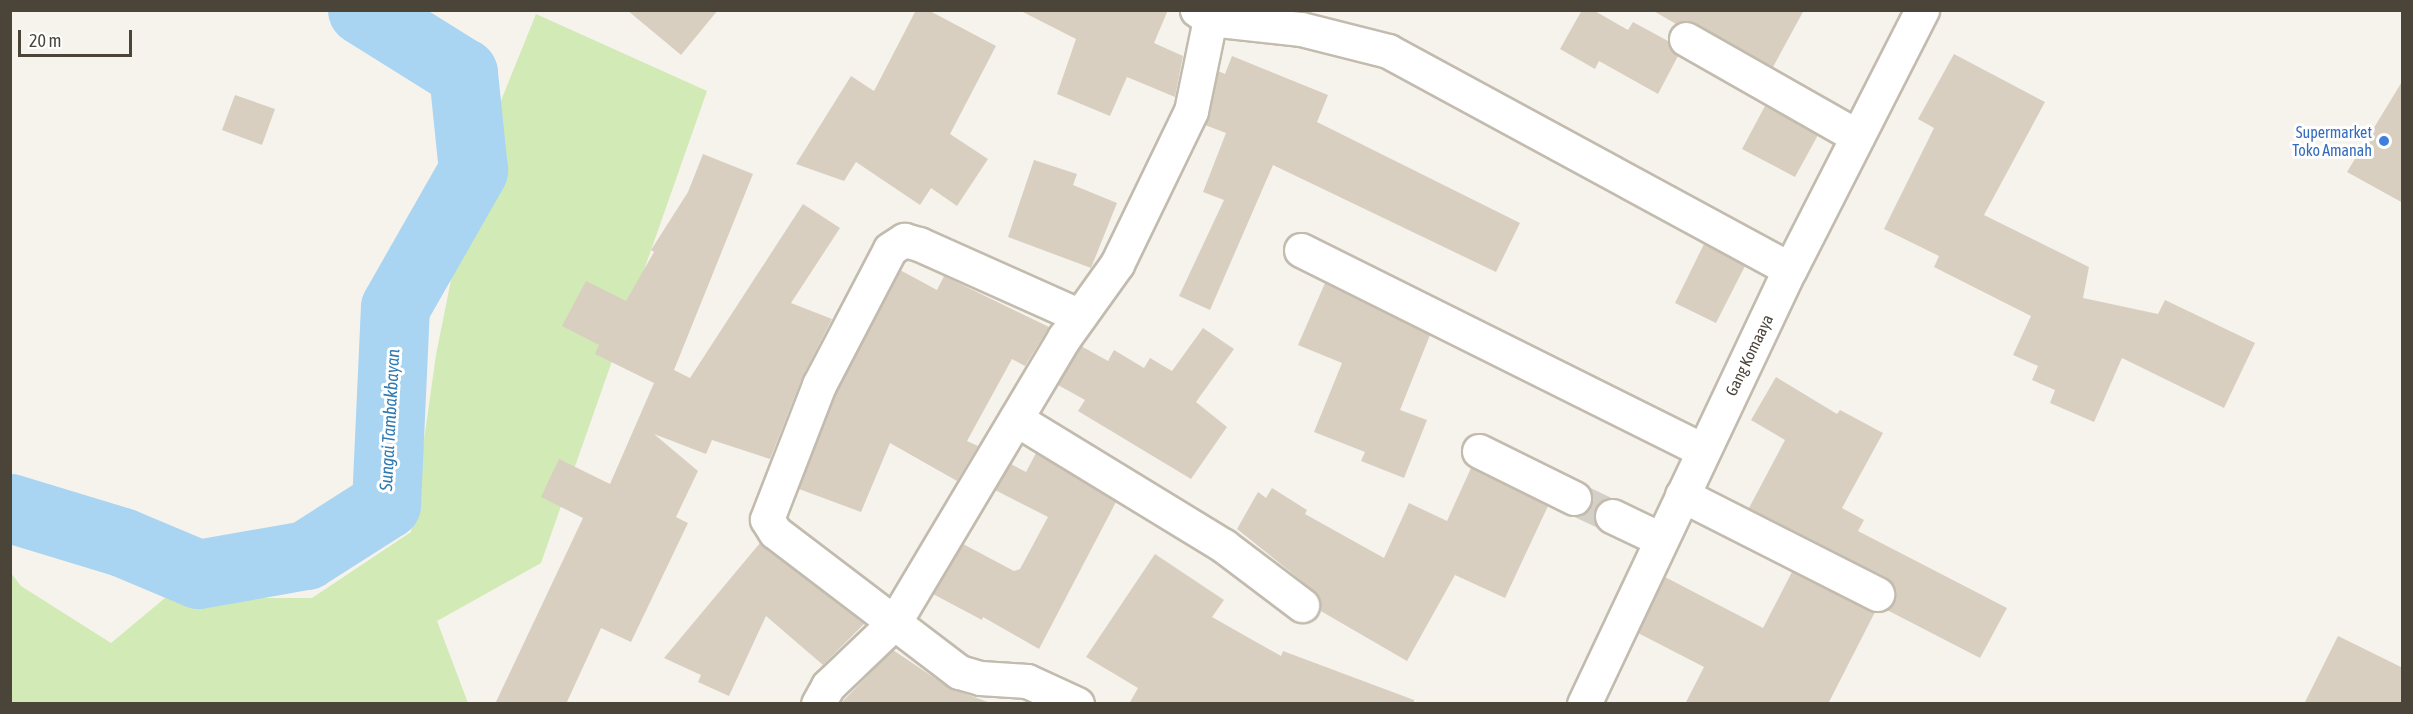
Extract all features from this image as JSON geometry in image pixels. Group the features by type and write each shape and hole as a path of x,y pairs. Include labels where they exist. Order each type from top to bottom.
{"street":[{"name":"Gang Komaaya","path":"1584,704 1660,539 1790,269 1922,10"},
{"path":"818,704 828,686 894,623 1016,419 1080,316 1117,264 1191,111 1207,14 1301,29 1388,51 1790,269"},
{"path":"1686,39 1857,136"},
{"path":"1077,704 1027,681 980,678 959,672 775,532 766,519 819,385 890,249 904,240 919,244 1080,316"},
{"path":"1301,250 1703,450"},
{"path":"1016,419 1224,546 1302,605"},
{"path":"1479,451 1574,498"},
{"path":"1682,495 1877,594"},
{"path":"1612,516 1660,539"}],"green space":[{"path":"536,14 707,91 541,563 437,621 468,703 11,703 10,572 21,586 111,643 165,598 312,598 411,532 436,355 473,170"}],"building":[{"path":"627,10 718,10 681,55"},
{"path":"916,10 928,10 996,46 950,134 988,159 957,206 931,188 920,205 856,162 844,181 796,164 851,76 874,91"},
{"path":"1019,10 1168,10 1154,43 1183,56 1175,97 1127,77 1110,116 1057,94 1076,39"},
{"path":"1582,10 1593,10 1628,30 1633,22 1668,41 1678,56 1658,94 1599,61 1595,69 1560,49"},
{"path":"1652,10 1804,10 1773,67 1695,23 1676,24"},
{"path":"1954,54 2045,102 1984,215 2089,267 2083,298 2158,314 2165,300 2255,343 2224,408 2122,358 2094,422 2050,403 2055,390 2032,380 2038,366 2013,355 2031,316 1934,267 1939,256 1884,229 1934,128 1918,119"},
{"path":"1232,56 1328,95 1317,122 1520,223 1496,272 1273,165 1210,310 1179,296 1224,200 1203,192 1226,133 1205,125 1218,71 1225,74"},
{"name":"Supermarket Toko Amanah","path":"2403,80 2403,203 2347,172"},
{"path":"235,95 275,109 262,145 222,130"},
{"path":"1765,106 1818,135 1795,177 1742,149"},
{"path":"703,154 753,174 674,370 690,378 803,204 840,228 791,303 832,319 802,378 770,459 712,440 706,454 654,434 698,471 676,517 688,523 631,642 601,628 566,704 495,704 583,518 541,497 559,459 610,484 654,383 595,354 599,345 562,326 586,281 626,301 654,252 651,250 688,192"},
{"path":"1034,160 1077,174 1073,185 1117,203 1091,268 1008,237"},
{"path":"1704,244 1745,266 1716,323 1675,303"},
{"path":"900,270 937,290 944,276 1049,327 1025,366 1012,359 967,441 978,446 957,481 890,443 861,512 799,489 836,393"},
{"path":"1325,283 1430,335 1400,410 1427,420 1404,478 1361,461 1365,452 1314,432 1342,363 1298,345"},
{"path":"1203,328 1234,349 1196,402 1227,427 1191,479 1078,411 1085,400 1058,385 1081,346 1108,361 1114,350 1144,368 1150,358 1172,371"},
{"path":"1776,377 1837,414 1840,410 1883,433 1842,508 1864,520 1858,531 2007,608 1980,658 1887,610 1896,594 1885,577 1749,508 1785,440 1751,420"},
{"path":"1036,453 1116,502 1039,649 983,617 982,620 933,594 963,544 1014,571 1020,569 1048,517 995,490 1011,464 1026,472"},
{"path":"1471,468 1548,506 1505,598 1455,575 1407,661 1319,610 1319,598 1313,590 1237,529 1258,492 1266,498 1272,488 1307,510 1305,514 1384,558 1409,503 1447,521"},
{"path":"760,543 864,624 823,665 766,616 729,696 698,682 701,675 664,658"},
{"path":"1155,554 1224,600 1212,617 1281,656 1283,651 1414,700 1414,704 1129,704 1138,688 1086,657"},
{"path":"1792,572 1875,612 1828,704 1685,704 1704,667 1638,633 1665,577 1763,628"},
{"path":"2338,636 2403,668 2403,704 2304,704"},
{"path":"893,650 948,687 993,704 840,704"}],"waterway":[{"name":"Sungai Tambakbayan","path":"10,508 122,542 198,574 306,555 386,504 395,307 473,170 463,73 362,10"}],"tunnel":[{"path":"1574,498 1612,516"}],"place":[{"name":"Supermarket Toko Amanah","path":"2384,141"}]}
